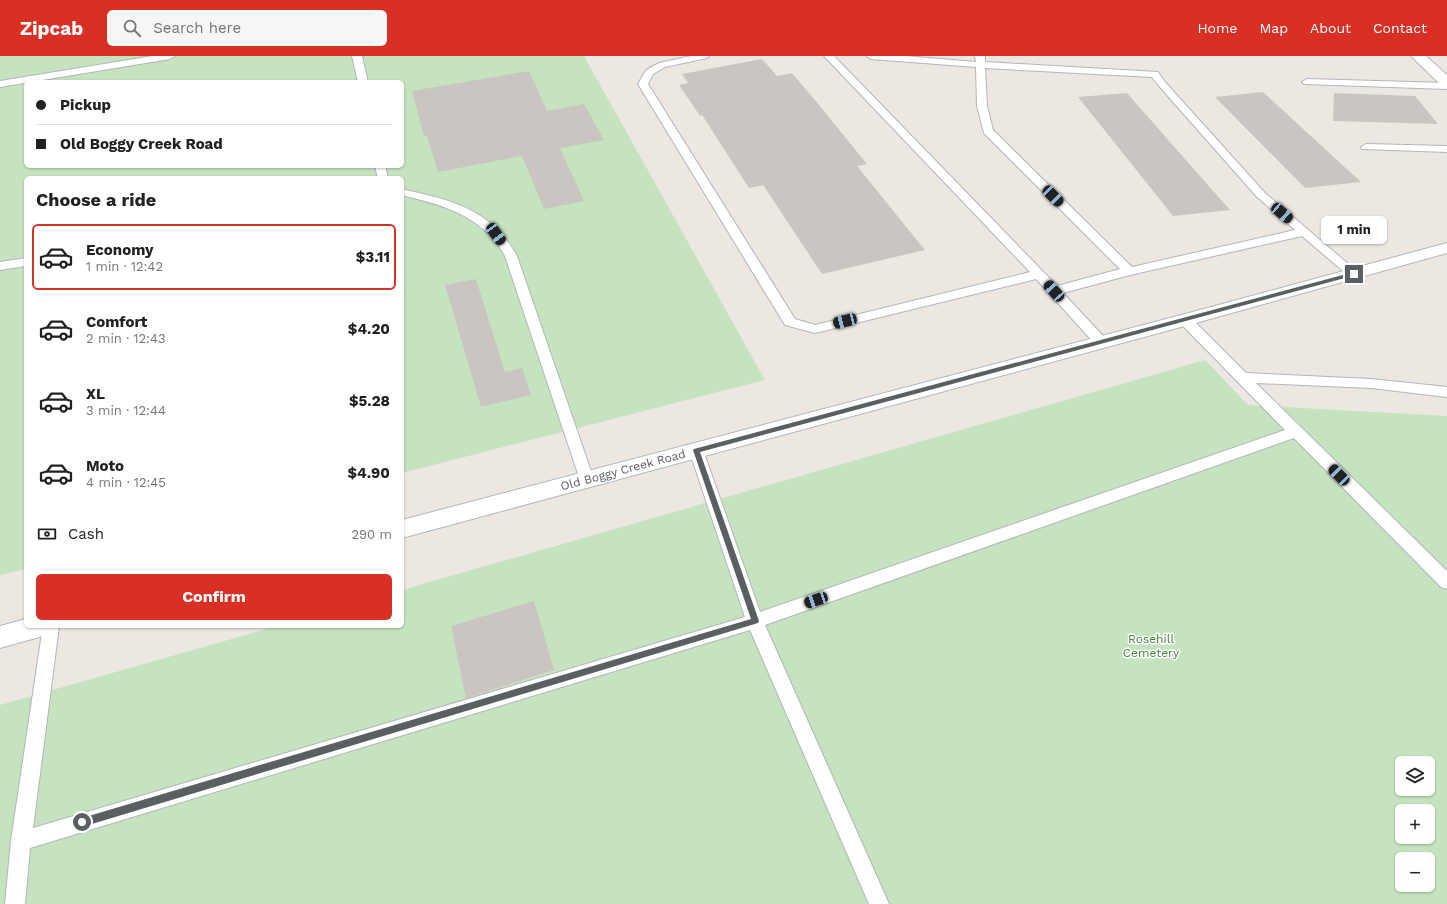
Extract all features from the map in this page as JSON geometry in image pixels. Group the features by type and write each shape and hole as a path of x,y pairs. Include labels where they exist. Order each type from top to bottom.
{"street":[{"path":"1418,56 1447,84"},
{"name":"Old Boggy Creek Road","path":"404,528 1185,320 1447,248"},
{"path":"0,637 34,628"}],"lane":[{"path":"0,84 146,58 170,56"},
{"path":"357,56 362,80"},
{"path":"704,56 662,65 649,72 643,84 790,322 815,329 1039,274"},
{"path":"829,56 1039,274 1101,342"},
{"path":"871,56 980,60 1155,74 1162,84 1261,195 1354,274"},
{"path":"980,60 982,106 988,131 1129,271"},
{"path":"1307,82 1447,84"},
{"path":"1366,147 1447,149"},
{"path":"404,192 447,203 470,213 496,234 511,256 587,480"},
{"path":"1054,291 1129,271 1304,232"},
{"path":"0,266 24,262"},
{"path":"1185,320 1447,582"},
{"path":"1243,378 1358,383 1426,388 1447,392"},
{"path":"20,841 755,621 1296,432"},
{"path":"696,450 755,621 879,904"},
{"path":"15,904 20,841 51,628"}],"green space":[{"path":"0,56 584,56 765,380 404,472 404,176 24,176 24,569 0,575"},
{"name":"Rosehill Cemetery","path":"1205,360 1248,405 1447,416 1447,904 0,904 0,705 270,628 404,628 404,589"}],"building":[{"path":"762,59 777,76 792,73 867,164 857,166 925,250 822,274 763,185 749,188 702,115 700,116 679,85 688,83 682,74"},
{"path":"529,71 547,111 584,104 604,140 560,148 584,201 544,209 522,156 438,172 427,136 424,136 412,91"},
{"path":"1263,92 1361,182 1305,188 1215,97"},
{"path":"1127,93 1230,210 1173,216 1078,97"},
{"path":"1334,93 1415,96 1438,124 1333,121"},
{"path":"476,279 505,372 522,368 531,395 481,407 445,285"},
{"path":"534,601 554,670 466,698 451,626"}],"route":[{"path":"82,822 755,621 696,450 1354,274"}]}
